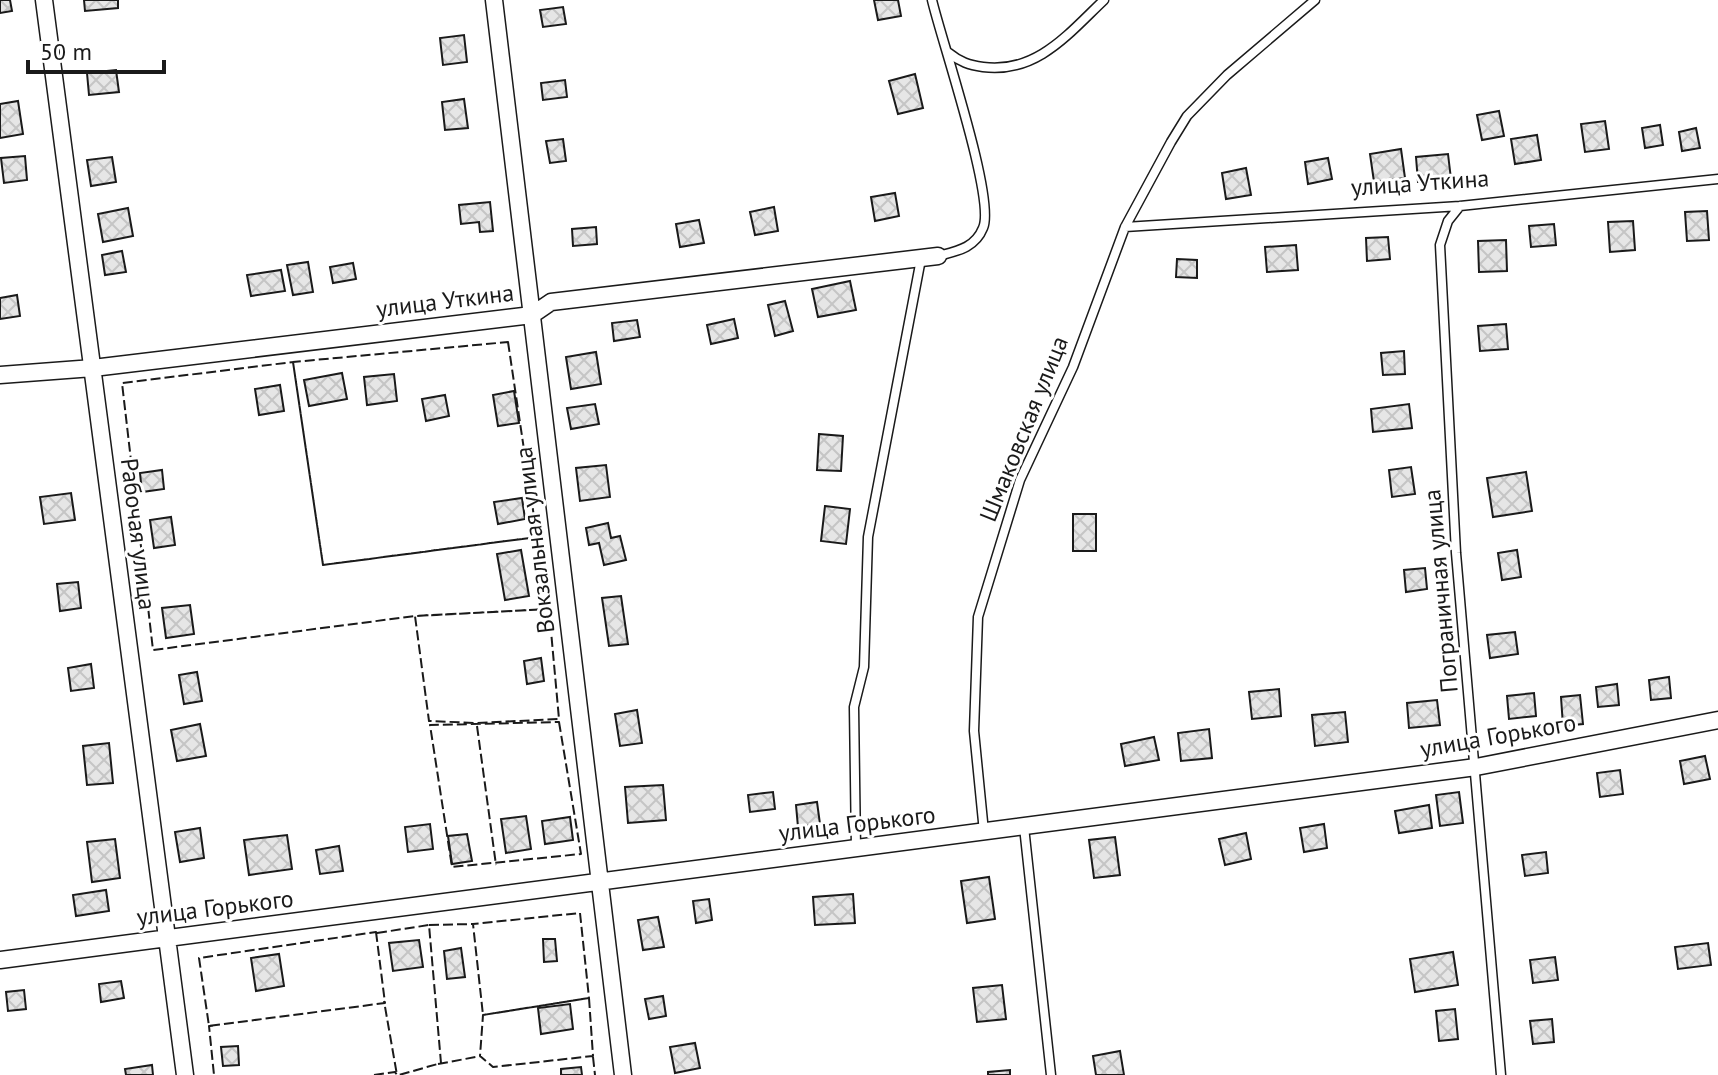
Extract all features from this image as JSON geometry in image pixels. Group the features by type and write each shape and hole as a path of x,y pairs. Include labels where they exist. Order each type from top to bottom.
{"street":[{"name":"Рабочая улица","path":"44,0 185,1075"},
{"name":"Вокзальная улица","path":"494,0 623,1075"},
{"name":"улица Уткина","path":"0,375 93,368 532,315 551,302 930,257"},
{"name":"улица Горького","path":"0,960 602,884 1476,767 1718,720"}],"lane":[{"path":"856,849 854,707 864,667 868,537 930,257 972,243 983,229 986,217 976,162 932,0"},
{"path":"947,51 967,65 996,68 1030,62 1048,53 1104,0"},
{"name":"Шмаковская улица","path":"985,832 974,731 978,617 1020,480 1073,367 1125,227 1187,116 1227,75 1315,0"},
{"name":"улица Уткина","path":"1125,227 1460,206 1718,179"},
{"name":"Пограничная улица","path":"1460,206 1448,221 1440,245 1456,553 1501,1075"},
{"path":"1024,827 1051,1075"}],"building":[{"path":"0,0 10,0 12,11 0,13"},
{"path":"84,0 118,0 118,8 85,11"},
{"path":"874,0 898,0 901,16 878,20"},
{"path":"563,7 566,24 543,27 540,10"},
{"path":"464,35 467,62 443,65 440,38"},
{"path":"116,70 119,92 89,95 87,73"},
{"path":"915,74 923,108 898,114 889,81"},
{"path":"565,80 567,97 543,100 541,83"},
{"path":"464,99 468,128 445,130 442,102"},
{"path":"18,101 23,134 0,138 0,104"},
{"path":"1499,111 1504,136 1482,140 1477,115"},
{"path":"1605,121 1609,149 1585,152 1581,124"},
{"path":"1660,125 1663,145 1645,148 1642,128"},
{"path":"1696,128 1700,148 1682,151 1679,132"},
{"path":"1537,135 1541,160 1515,164 1511,139"},
{"path":"563,139 566,161 550,163 546,141"},
{"path":"1401,149 1405,178 1374,182 1370,154"},
{"path":"1448,154 1451,179 1418,182 1416,157"},
{"path":"25,156 27,180 4,183 1,158"},
{"path":"112,157 116,182 91,186 87,160"},
{"path":"1328,158 1332,179 1308,184 1305,162"},
{"path":"1246,168 1251,195 1226,199 1222,173"},
{"path":"895,193 899,216 875,221 871,197"},
{"path":"490,202 493,231 480,232 479,222 461,224 459,205"},
{"path":"774,207 778,231 755,235 750,212"},
{"path":"128,208 133,236 103,242 98,214"},
{"path":"1707,211 1709,240 1687,241 1685,212"},
{"path":"699,220 704,243 680,247 676,224"},
{"path":"1633,221 1635,250 1610,252 1608,222"},
{"path":"1554,224 1556,245 1531,247 1529,226"},
{"path":"596,227 597,244 573,246 572,229"},
{"path":"1388,237 1390,259 1367,261 1366,238"},
{"path":"1506,240 1507,271 1479,272 1478,241"},
{"path":"1296,245 1298,270 1267,272 1265,247"},
{"path":"122,251 126,272 105,275 102,255"},
{"path":"1177,259 1197,260 1197,278 1176,277"},
{"path":"308,262 313,292 293,295 287,265"},
{"path":"353,263 356,279 333,283 330,267"},
{"path":"281,270 285,291 251,296 247,275"},
{"path":"850,281 856,310 818,317 812,289"},
{"path":"17,295 20,316 0,319 0,298"},
{"path":"785,301 793,331 775,336 768,305"},
{"path":"734,319 738,338 711,344 707,325"},
{"path":"637,320 640,337 614,341 612,323"},
{"path":"1506,324 1508,349 1480,351 1478,326"},
{"path":"1404,351 1405,374 1383,375 1381,353"},
{"path":"596,352 601,384 571,389 566,357"},
{"path":"342,373 347,399 309,406 304,380"},
{"path":"394,374 397,401 367,405 364,377"},
{"path":"280,385 284,411 259,415 255,389"},
{"path":"514,391 519,423 498,426 493,395"},
{"path":"445,395 449,416 426,421 422,399"},
{"path":"595,404 599,424 571,429 567,408"},
{"path":"1409,404 1412,428 1373,432 1371,409"},
{"path":"819,434 843,436 841,471 817,470"},
{"path":"606,465 610,497 580,501 576,468"},
{"path":"1411,467 1415,494 1392,497 1389,470"},
{"path":"162,470 164,489 142,492 140,473"},
{"path":"1526,472 1532,511 1493,517 1487,478"},
{"path":"71,493 75,520 44,524 40,497"},
{"path":"522,498 525,519 498,524 494,502"},
{"path":"825,506 850,509 846,544 821,541"},
{"path":"1073,514 1096,514 1096,551 1073,551"},
{"path":"171,517 175,545 154,548 150,520"},
{"path":"608,523 611,538 620,536 626,560 604,565 599,543 589,545 586,528"},
{"path":"521,550 529,596 505,600 497,554"},
{"path":"1517,550 1521,577 1502,580 1498,553"},
{"path":"1425,568 1427,589 1406,592 1404,570"},
{"path":"78,582 81,608 60,611 57,584"},
{"path":"621,596 628,644 609,646 602,598"},
{"path":"190,605 194,634 166,638 162,608"},
{"path":"1515,632 1518,654 1490,658 1487,635"},
{"path":"541,658 544,681 527,684 524,661"},
{"path":"91,664 94,688 71,691 68,668"},
{"path":"197,672 202,701 184,704 179,675"},
{"path":"1669,677 1671,698 1651,700 1649,680"},
{"path":"1617,684 1619,705 1598,707 1596,687"},
{"path":"1279,689 1281,716 1252,719 1249,692"},
{"path":"1534,693 1536,716 1509,719 1507,696"},
{"path":"1580,695 1583,724 1563,726 1561,697"},
{"path":"1437,700 1440,725 1409,728 1407,703"},
{"path":"637,710 642,743 620,746 615,714"},
{"path":"1345,712 1348,742 1315,746 1312,715"},
{"path":"200,724 206,756 177,761 171,730"},
{"path":"1209,729 1212,758 1181,761 1178,733"},
{"path":"1154,737 1159,760 1125,766 1121,744"},
{"path":"109,743 113,783 87,785 83,746"},
{"path":"1705,756 1710,779 1684,784 1680,761"},
{"path":"1620,770 1623,794 1600,797 1597,773"},
{"path":"663,785 666,820 628,823 625,787"},
{"path":"773,792 775,809 750,812 748,795"},
{"path":"1459,792 1463,823 1440,826 1436,795"},
{"path":"817,802 820,824 798,827 796,805"},
{"path":"1429,805 1432,828 1399,833 1395,811"},
{"path":"526,816 531,849 506,853 501,819"},
{"path":"570,817 573,840 545,844 542,821"},
{"path":"430,824 433,849 408,852 405,827"},
{"path":"1324,824 1327,848 1304,852 1300,828"},
{"path":"200,828 204,858 180,862 175,832"},
{"path":"1246,833 1251,859 1225,865 1219,839"},
{"path":"467,834 472,861 452,864 448,836"},
{"path":"287,835 292,869 249,875 244,840"},
{"path":"1115,837 1120,875 1094,878 1089,840"},
{"path":"115,839 120,878 92,882 87,842"},
{"path":"339,846 343,871 320,874 316,850"},
{"path":"1546,852 1548,873 1525,876 1522,855"},
{"path":"989,877 995,919 967,923 961,881"},
{"path":"106,890 109,911 76,916 73,895"},
{"path":"853,894 855,923 815,925 813,897"},
{"path":"709,899 712,920 696,923 693,901"},
{"path":"658,917 664,947 643,950 638,920"},
{"path":"543,939 555,939 557,961 544,962"},
{"path":"419,940 423,967 393,971 389,943"},
{"path":"1708,943 1711,965 1678,969 1675,947"},
{"path":"461,948 465,977 447,979 444,951"},
{"path":"1453,952 1458,985 1415,992 1410,959"},
{"path":"279,954 284,986 256,991 251,958"},
{"path":"1555,957 1558,980 1533,983 1530,960"},
{"path":"121,981 124,998 101,1002 99,984"},
{"path":"1002,985 1006,1019 977,1022 973,988"},
{"path":"24,990 26,1009 8,1011 6,992"},
{"path":"663,996 666,1016 649,1019 645,999"},
{"path":"570,1004 573,1029 541,1034 538,1008"},
{"path":"1455,1009 1458,1039 1439,1041 1436,1011"},
{"path":"1552,1019 1554,1042 1533,1044 1530,1021"},
{"path":"695,1043 700,1068 675,1073 670,1047"},
{"path":"238,1046 239,1065 223,1066 221,1047"},
{"path":"1120,1051 1124,1075 1096,1075 1093,1056"},
{"path":"152,1065 153,1075 126,1075 125,1069"},
{"path":"581,1067 582,1075 561,1075 561,1069"},
{"path":"1010,1070 1010,1075 988,1075 988,1072"}],"fence":[{"path":"508,342 537,537 323,565 293,362 508,342"},
{"path":"293,362 323,565 537,537 549,609 415,616 153,650 122,383 293,362"},
{"path":"549,609 559,719 476,723 429,721 415,616 549,609"},
{"path":"559,722 581,854 452,867 430,725 559,722"},
{"path":"477,726 496,865"},
{"path":"580,913 589,998 483,1015 473,924 580,913"},
{"path":"429,925 473,924"},
{"path":"377,933 429,925 441,1063 399,1075"},
{"path":"376,932 385,1003 209,1026 199,958 376,932"},
{"path":"589,998 593,1056 493,1067 480,1056 483,1015 589,998"},
{"path":"374,1075 395,1072 397,1075 384,1001"},
{"path":"213,1026 209,1026 214,1075"},
{"path":"438,1064 481,1056"},
{"path":"593,1057 595,1075"}]}
